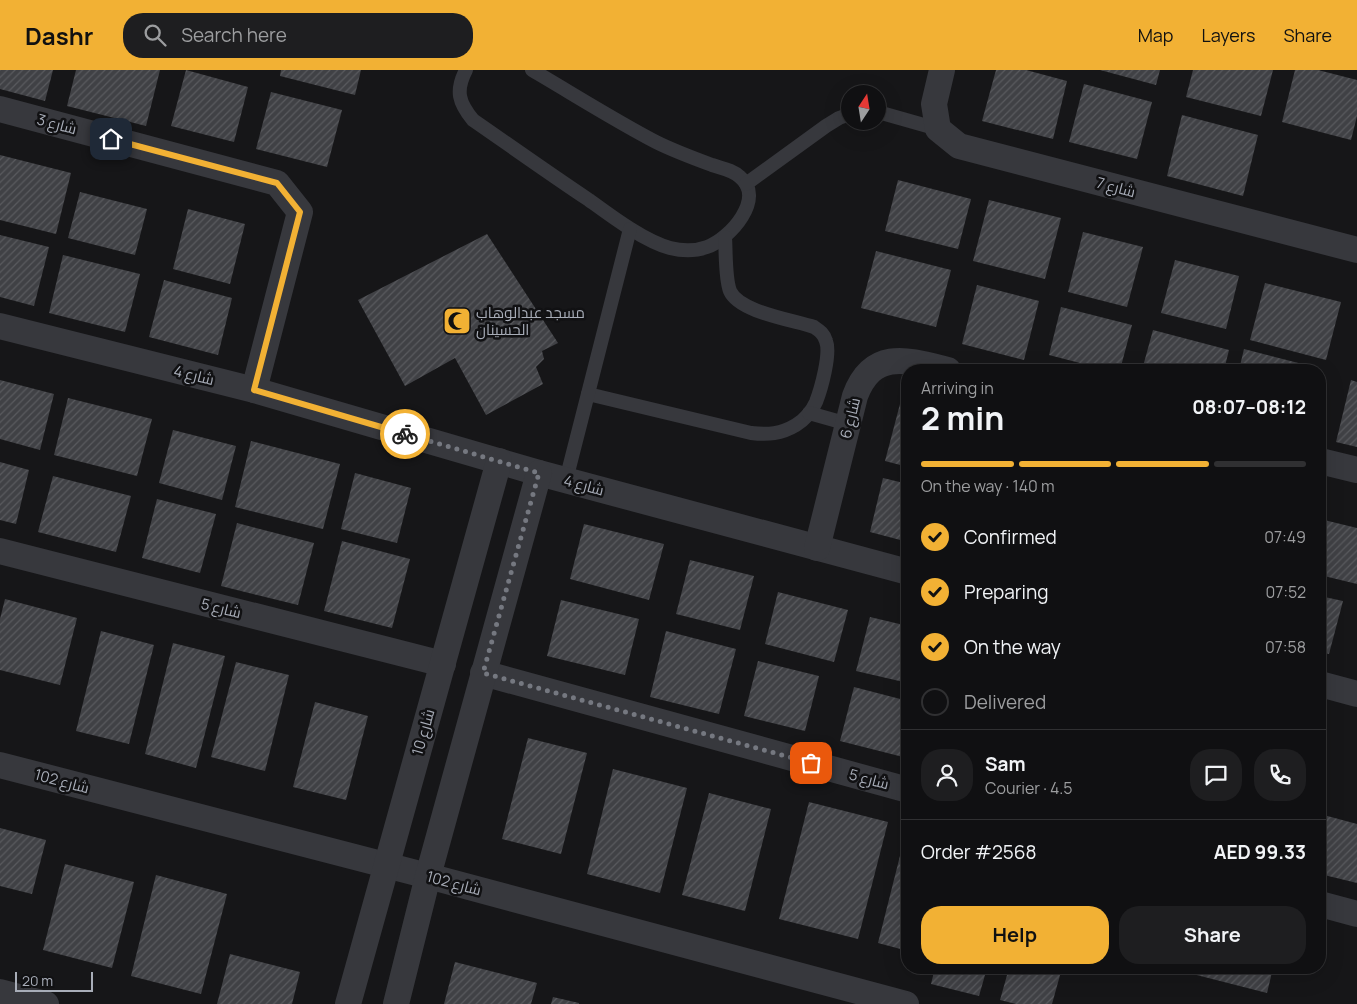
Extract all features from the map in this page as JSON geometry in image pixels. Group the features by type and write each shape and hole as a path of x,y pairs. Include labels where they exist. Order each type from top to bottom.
{"street":[{"path":"938,129 934,104 942,70"},
{"name":"شارع 3","path":"0,109 277,183 300,212 254,390"},
{"name":"شارع 7","path":"938,129 959,146 1357,250"},
{"name":"شارع 4","path":"0,326 254,390 539,473 901,570"},
{"name":"شارع 6","path":"817,548 859,385 866,375 886,362 898,360 923,364"},
{"name":"شارع 10","path":"348,1004 499,461"},
{"path":"1326,462 1357,470"},
{"path":"396,1004 428,876 539,473"},
{"name":"شارع 5","path":"0,551 443,664"},
{"name":"شارع 5","path":"483,673 901,788"},
{"path":"1326,686 1357,694"},
{"name":"شارع 102","path":"0,765 428,876 906,1004"},
{"path":"1326,906 1357,914"},
{"path":"0,992 46,1004"}],"lane":[{"path":"466,70 461,80 459,94 463,108 473,120 630,229 669,248 689,250 708,247 725,237 742,218 747,207 749,191 740,176 656,142 532,70"},
{"path":"886,114 938,129"},
{"path":"746,184 841,117"},
{"path":"566,480 630,229"},
{"path":"588,394 751,433 767,435 783,432 797,424 809,413 817,397 827,356 828,350 824,336 814,327 750,308 736,299 730,292 728,284 725,237"},
{"path":"809,413 848,424"}],"building":[{"path":"0,70 53,70 45,101 0,89"},
{"path":"76,70 160,70 146,126 67,106"},
{"path":"186,70 248,87 234,142 171,126"},
{"path":"281,70 361,70 355,95 280,76"},
{"path":"996,70 1026,70 1067,81 1053,139 982,121"},
{"path":"1100,70 1160,70 1156,85"},
{"path":"1193,70 1273,70 1261,116 1186,97"},
{"path":"1295,70 1318,70 1357,80 1357,116 1351,140 1282,122"},
{"path":"1084,84 1152,102 1137,159 1069,142"},
{"path":"271,92 342,110 327,167 256,149"},
{"path":"1182,115 1258,135 1243,196 1167,176"},
{"path":"0,155 71,173 56,234 0,220"},
{"path":"898,180 971,199 958,249 885,231"},
{"path":"80,192 147,209 135,255 68,238"},
{"path":"989,200 1061,218 1045,279 973,261"},
{"path":"188,209 245,224 230,284 173,269"},
{"path":"1083,232 1143,247 1127,307 1068,292"},
{"name":"مسجد عبدالوهاب الحسينان","path":"487,234 558,343 542,351 544,359 536,367 543,384 486,415 455,358 405,386 358,300"},
{"path":"0,235 49,247 34,306 0,297"},
{"path":"876,251 951,270 936,327 861,308"},
{"path":"63,255 140,274 125,332 49,313"},
{"path":"1175,260 1239,276 1226,329 1161,313"},
{"path":"164,280 232,298 218,355 149,337"},
{"path":"1265,283 1341,302 1326,360 1250,340"},
{"path":"977,285 1039,301 1024,360 962,344"},
{"path":"1061,307 1132,325 1122,364 1084,364 1049,355"},
{"path":"1153,330 1229,350 1226,364 1144,364"},
{"path":"1244,349 1302,364 1240,364"},
{"path":"0,380 54,394 40,450 0,439"},
{"path":"1351,380 1357,382 1357,447 1336,442"},
{"path":"68,398 152,419 137,476 54,455"},
{"path":"900,404 901,404 901,465 885,461"},
{"path":"173,430 236,446 222,500 159,483"},
{"path":"251,441 340,464 323,529 235,507"},
{"path":"0,462 29,470 16,524 0,520"},
{"path":"355,473 411,488 397,543 341,529"},
{"path":"53,476 131,496 116,552 38,532"},
{"path":"883,478 901,482 901,540 870,532"},
{"path":"157,499 216,514 200,573 142,558"},
{"path":"1326,520 1357,528 1357,584 1326,576"},
{"path":"237,523 314,543 298,605 221,586"},
{"path":"584,524 664,544 649,600 570,579"},
{"path":"342,541 410,559 392,628 324,611"},
{"path":"690,560 754,576 740,630 676,614"},
{"path":"778,592 848,610 834,662 765,644"},
{"path":"1326,597 1343,601 1329,654 1326,653"},
{"path":"5,599 77,618 60,685 0,670 0,619"},
{"path":"561,600 639,619 625,675 547,656"},
{"path":"870,617 901,624 901,681 856,671"},
{"path":"101,631 154,645 129,744 76,731"},
{"path":"666,631 736,649 719,714 650,697"},
{"path":"173,643 225,656 196,768 145,754"},
{"path":"758,661 819,676 805,731 744,716"},
{"path":"236,662 289,675 265,771 211,757"},
{"path":"854,687 901,699 901,756 840,741"},
{"path":"315,702 368,716 346,800 293,787"},
{"path":"528,738 587,753 561,854 502,839"},
{"path":"613,769 687,788 660,893 587,874"},
{"path":"709,793 771,809 745,911 682,895"},
{"path":"809,802 888,822 858,939 779,919"},
{"path":"1326,816 1357,824 1357,883 1326,875"},
{"path":"0,828 46,840 32,894 0,886"},
{"path":"901,852 901,949 878,943"},
{"path":"65,864 134,882 112,968 43,950"},
{"path":"156,875 227,894 201,994 131,976"},
{"path":"230,954 300,972 292,1004 217,1004"},
{"path":"455,962 537,983 531,1004 444,1004"},
{"path":"934,974 985,974 979,996 931,984"},
{"path":"1007,974 1060,974 1052,1004 1016,1004 1000,1000"},
{"path":"1193,974 1272,974 1267,993"},
{"path":"553,997 579,1003 579,1004 551,1004"}],"way so far":[{"path":"405,434 539,473 483,673 811,763"}],"place":[{"name":"مسجد عبدالوهاب الحسينان","path":"457,321"}],"route":[{"path":"111,139 277,183 300,212 254,390 405,434"}]}
